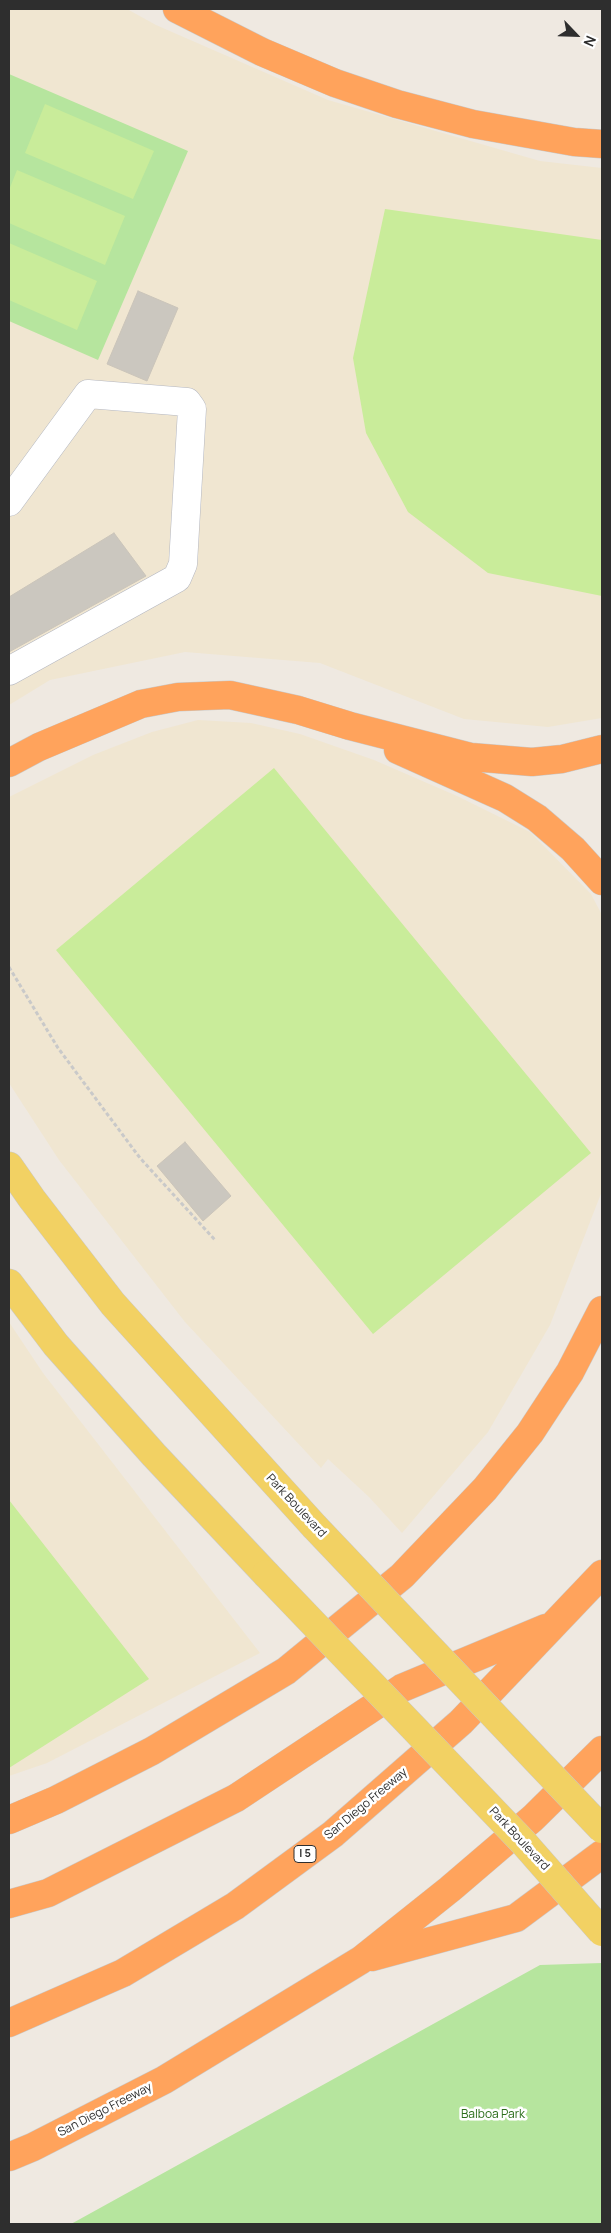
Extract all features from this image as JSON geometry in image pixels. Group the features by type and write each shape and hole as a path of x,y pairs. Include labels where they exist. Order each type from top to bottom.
{"highway":[{"path":"177,9 262,52 335,83 397,104 473,124 574,142 602,144"},
{"path":"9,763 39,747 132,708 178,696 230,695 298,710 350,726 471,757 532,762 562,759 602,749"},
{"path":"350,726 436,768 472,782 505,798 536,818 573,849 602,881"},
{"path":"9,1820 56,1800 152,1751 286,1671 402,1576 485,1489 530,1433 570,1372 602,1310"},
{"name":"San Diego Freeway","path":"9,2023 123,1973 235,1906 333,1834 461,1722 557,1624 602,1574"},
{"path":"9,1904 48,1892 236,1798 402,1688 557,1624"},
{"name":"San Diego Freeway","path":"9,2157 33,2147 164,2080 361,1960 450,1889 533,1818 602,1750"},
{"path":"361,1960 516,1918 602,1854"}],"main road":[{"name":"Park Boulevard","path":"9,1166 113,1304 314,1526 602,1829"},
{"name":"Park Boulevard","path":"9,1283 56,1345 154,1456 523,1842 602,1932"}],"lane":[{"path":"9,502 88,394 187,402 192,409 183,564 177,578 9,671"}],"path":[{"path":"9,967 58,1048 140,1158 214,1240"}],"shaded area":[{"path":"9,9 127,9 156,25 328,100 540,161 602,168 602,718 548,727 464,719 320,663 185,652 50,680 9,705"},
{"path":"198,720 251,723 300,734 374,760 457,796 530,832 591,894 602,915 602,1191 550,1325 488,1432 402,1533 369,1497 328,1459 321,1468 185,1322 59,1160 9,1083 9,797 93,755 152,732"},
{"path":"9,1322 43,1373 260,1653 47,1763 9,1776"}],"green space":[{"path":"9,74 188,151 98,360 9,321"},
{"path":"45,104 154,151 133,199 25,153"},
{"path":"17,170 125,216 105,265 9,223 9,190"},
{"path":"385,209 602,240 602,596 488,573 408,512 366,433 353,358"},
{"path":"9,243 97,281 77,330 9,300"},
{"path":"274,768 591,1153 373,1334 56,950"},
{"path":"9,1500 149,1679 9,1768"},
{"name":"Balboa Park","path":"602,1963 602,2224 71,2224 540,1965"}],"building":[{"path":"138,291 178,308 147,381 107,364"},
{"path":"114,533 146,576 9,652 9,597"},
{"path":"185,1142 231,1196 203,1221 157,1166"}]}
